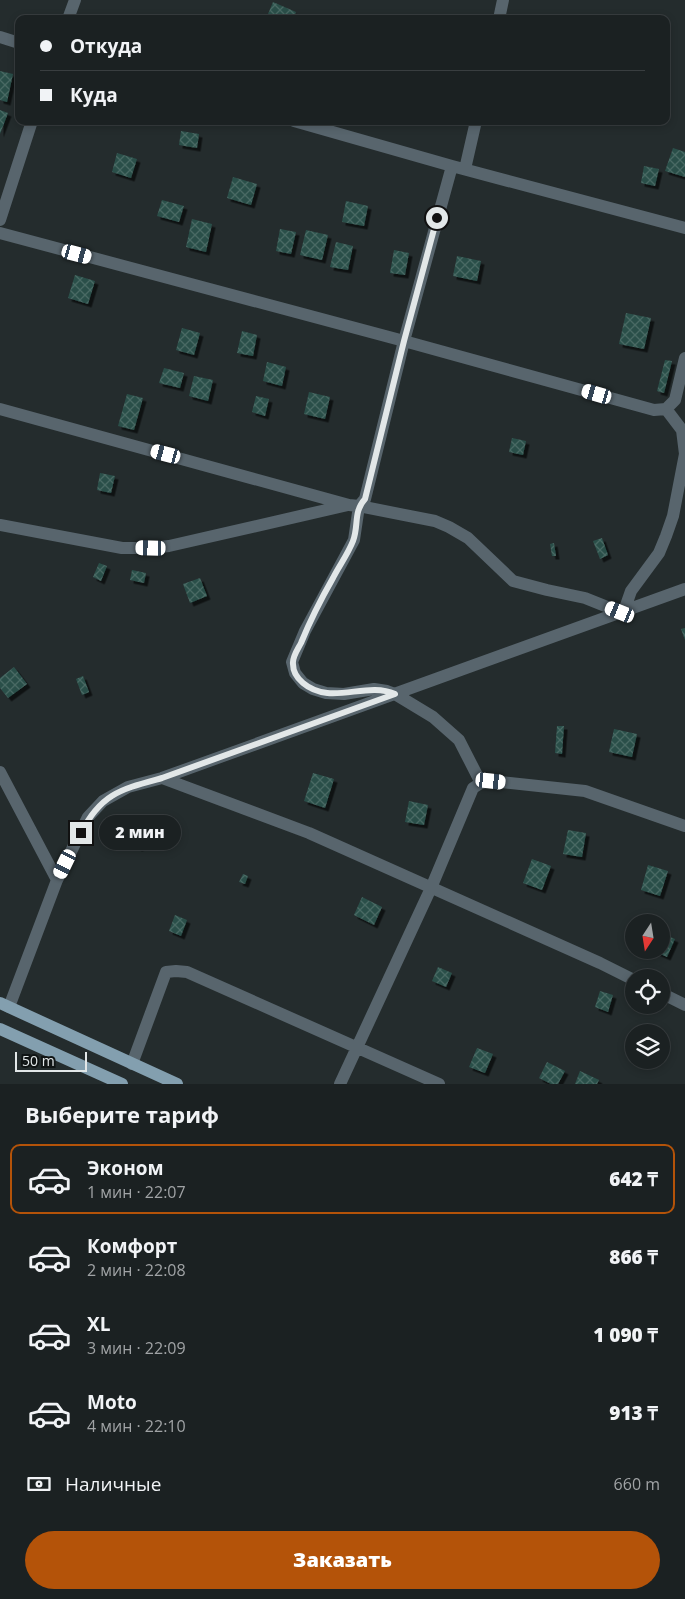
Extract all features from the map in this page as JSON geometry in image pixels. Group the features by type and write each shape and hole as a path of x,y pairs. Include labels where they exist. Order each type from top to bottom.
{"main road":[{"path":"4,1005 177,1084"},
{"path":"0,1029 122,1084"}],"street":[{"path":"69,15 75,0"},
{"path":"500,15 503,0"},
{"path":"0,37 15,42"},
{"path":"0,220 31,125"},
{"path":"308,125 452,166 685,228"},
{"path":"465,169 475,125"},
{"path":"0,525 122,548 151,548 169,546 354,505 365,499 404,341 452,166"},
{"path":"0,234 404,341 654,410 666,409 675,400 685,358"},
{"path":"0,409 354,505 434,521 468,538 513,581 585,598 622,612"},
{"path":"622,612 630,591 659,553 673,516 685,454 682,430 666,409"},
{"path":"354,505 354,540 305,631 292,662 294,673 303,683 313,689 326,692 344,694 374,689 387,690 395,694 432,716 459,740 481,783"},
{"path":"4,1005 57,880 88,817 103,801 128,787 162,778 685,589"},
{"path":"0,772 57,880"},
{"path":"162,778 309,833 625,976"},
{"path":"340,1084 431,888 473,788 481,783 491,781 585,791 685,826"},
{"path":"132,1064 166,972 176,970 187,972 439,1084"},
{"path":"670,998 685,1005"}],"building":[{"path":"273,2 296,12 295,15 268,15"},
{"path":"0,71 13,74 7,102 0,100"},
{"path":"0,110 8,113 0,134"},
{"path":"181,131 199,134 197,148 179,145"},
{"path":"673,148 685,152 685,177 665,171"},
{"path":"117,153 137,159 131,178 112,172"},
{"path":"644,166 659,169 655,186 641,183"},
{"path":"233,177 257,184 251,205 227,198"},
{"path":"162,200 184,206 179,222 157,216"},
{"path":"346,201 368,206 364,226 342,222"},
{"path":"192,219 212,224 206,252 186,247"},
{"path":"280,229 296,232 291,254 276,251"},
{"path":"306,230 328,235 322,260 300,255"},
{"path":"336,242 353,246 348,270 330,267"},
{"path":"394,250 409,253 405,275 390,273"},
{"path":"457,256 481,261 477,281 453,276"},
{"path":"75,275 95,281 88,304 68,298"},
{"path":"626,313 651,318 644,349 619,344"},
{"path":"182,328 200,333 194,355 176,350"},
{"path":"242,331 257,335 253,356 237,353"},
{"path":"665,360 672,361 664,393 657,391"},
{"path":"267,362 286,367 282,386 263,381"},
{"path":"164,368 184,373 180,388 159,383"},
{"path":"194,376 213,380 208,401 189,396"},
{"path":"309,392 330,397 325,419 304,414"},
{"path":"127,394 143,398 134,430 118,426"},
{"path":"256,396 269,399 265,416 252,412"},
{"path":"512,438 526,441 523,455 509,452"},
{"path":"100,473 115,476 111,493 97,490"},
{"path":"602,538 608,555 600,559 593,541"},
{"path":"554,543 556,556 552,556 550,544"},
{"path":"99,563 107,566 101,581 93,577"},
{"path":"132,570 146,573 144,583 130,580"},
{"path":"200,578 207,596 190,603 183,584"},
{"path":"685,628 685,640 681,629"},
{"path":"14,667 27,684 8,698 0,688 0,678"},
{"path":"83,676 89,692 82,695 76,679"},
{"path":"557,726 564,726 562,754 555,753"},
{"path":"614,729 637,734 632,757 609,752"},
{"path":"313,773 334,779 325,808 304,801"},
{"path":"409,801 428,805 424,825 405,822"},
{"path":"147,828 153,843 138,848 132,833"},
{"path":"568,830 586,833 582,857 563,854"},
{"path":"532,859 551,866 542,890 523,883"},
{"path":"648,865 668,871 660,896 641,890"},
{"path":"243,874 248,876 245,884 239,882"},
{"path":"362,897 382,907 374,925 354,915"},
{"path":"175,915 187,920 181,936 169,931"},
{"path":"670,937 675,939 670,950"},
{"path":"438,967 452,973 446,987 432,981"},
{"path":"600,991 613,995 608,1012 595,1007"},
{"path":"477,1048 493,1054 485,1073 469,1067"},
{"path":"547,1062 565,1071 558,1084 551,1084 539,1078"},
{"path":"580,1071 599,1080 597,1084 575,1084"}],"route":[{"path":"81,833 88,817 103,801 128,787 162,778 395,694 387,690 374,689 344,694 313,689 303,683 294,673 292,662 305,631 354,540 358,506 365,499 437,218"}]}
